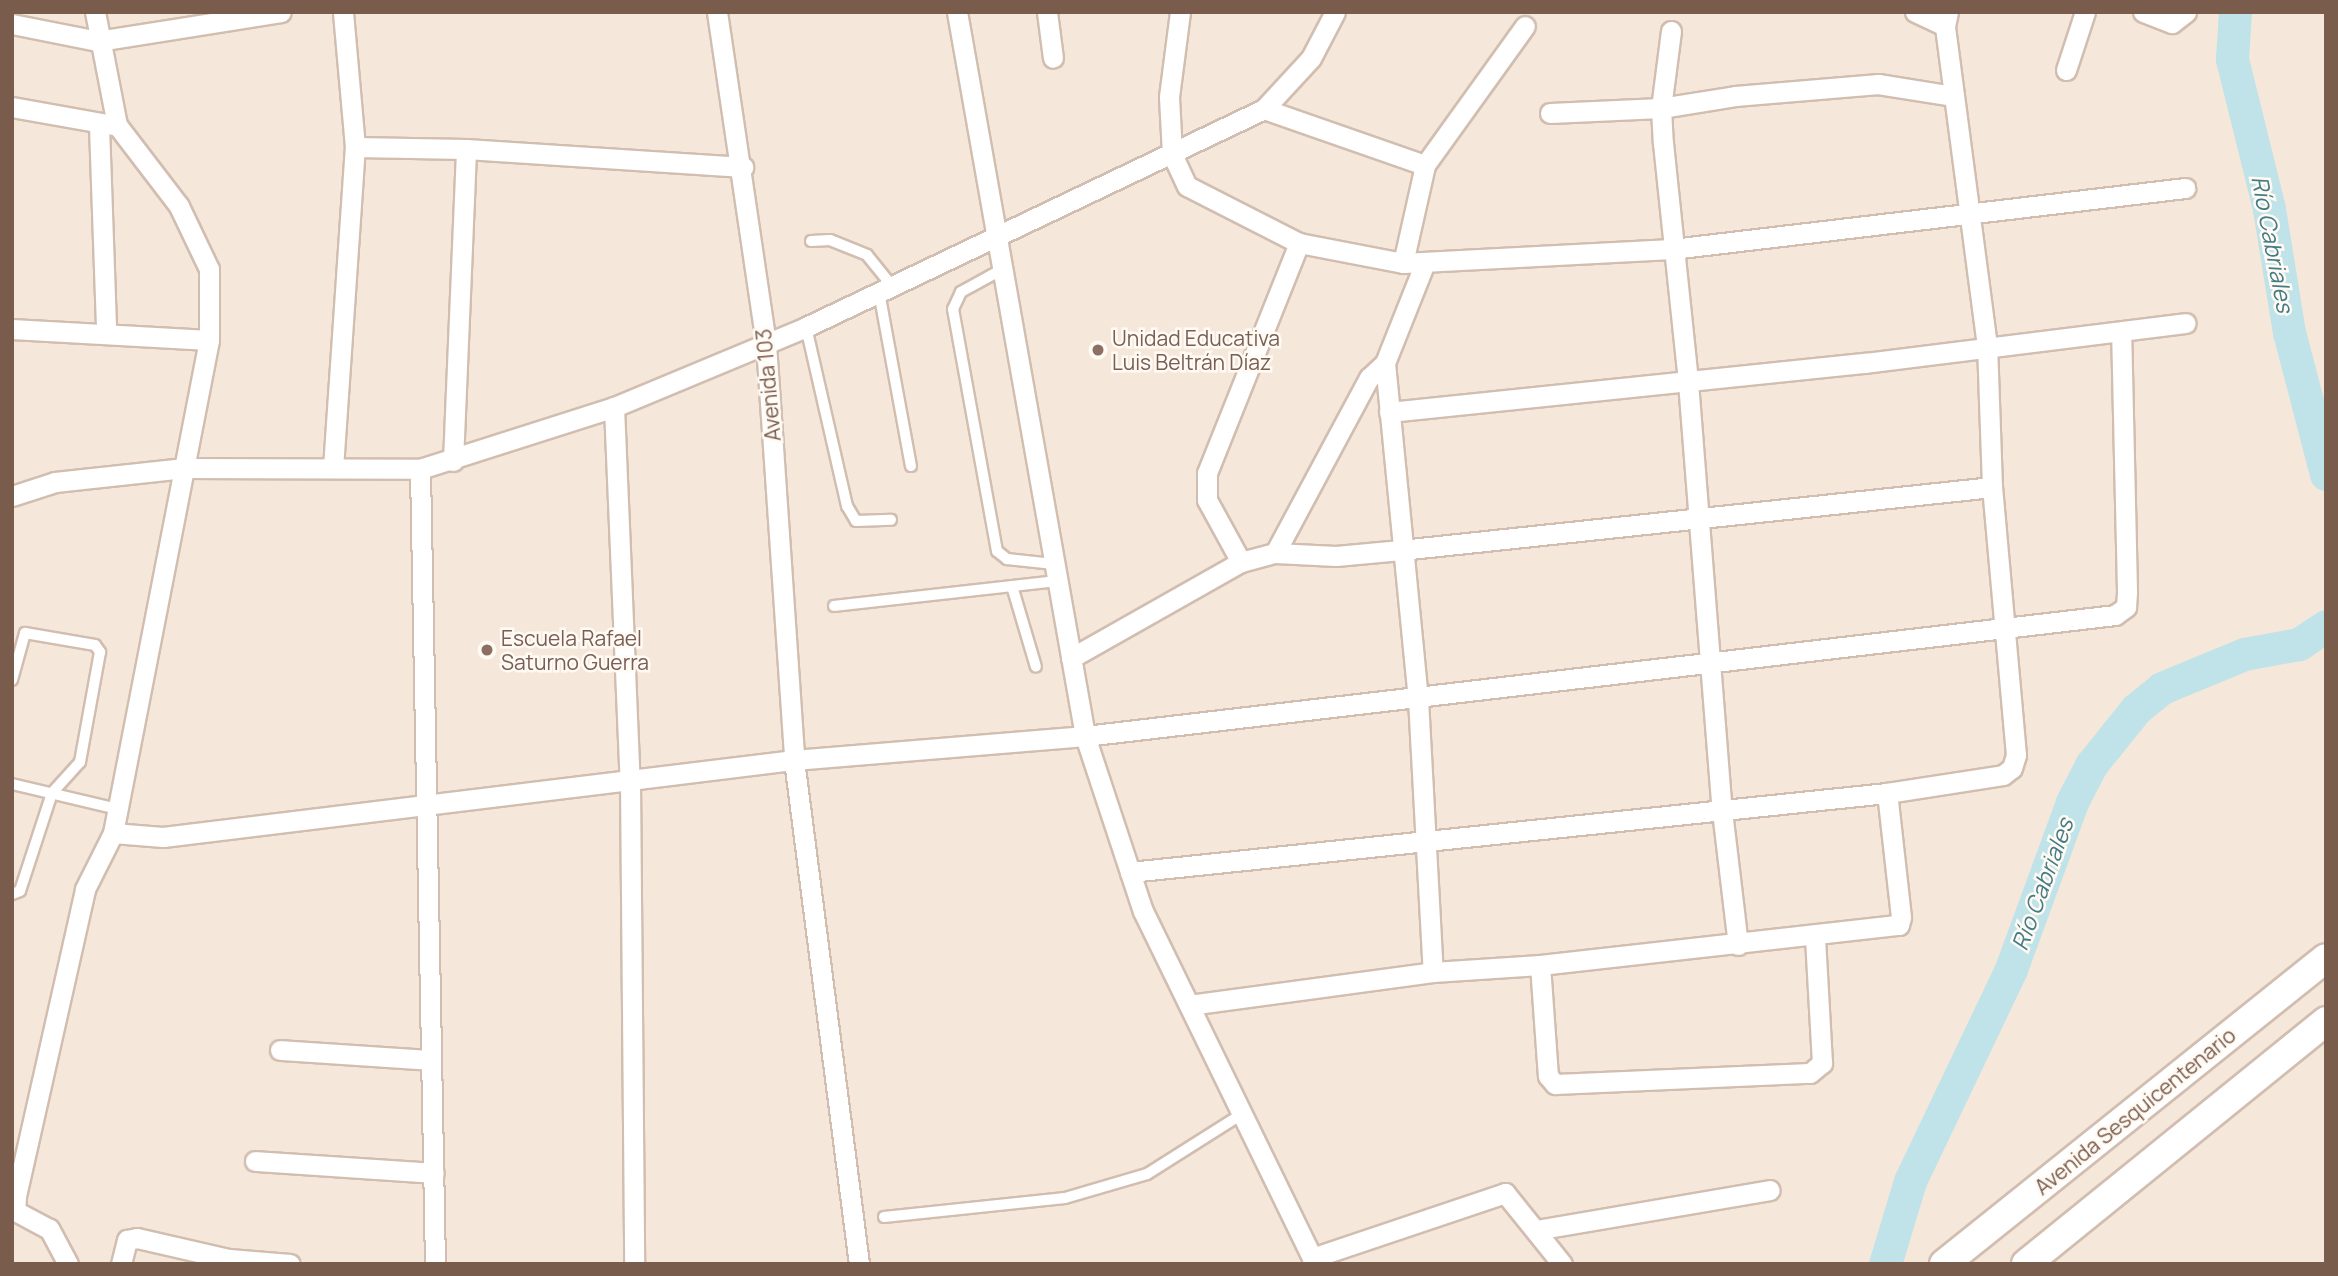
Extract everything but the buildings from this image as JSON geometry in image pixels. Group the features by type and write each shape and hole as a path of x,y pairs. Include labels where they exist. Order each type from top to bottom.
{"main road":[{"name":"Avenida Sesquicentenario","path":"1944,1264 2326,958"},
{"path":"2026,1264 2326,1021"}],"street":[{"path":"95,12 108,125 106,331"},
{"path":"12,24 98,41 281,12"},
{"path":"333,468 355,147 342,12"},
{"name":"Avenida 103","path":"717,12 743,167 766,344 794,760 859,1264"},
{"path":"957,12 1085,736 1143,911 1313,1261 1505,1193 1562,1264"},
{"path":"1047,12 1053,58"},
{"path":"1180,12 1170,97 1172,154 1187,186 1299,243 1403,263 1424,265 1672,249 1973,210 2185,188"},
{"path":"12,496 55,482 184,468 420,469 453,461 614,407 806,327 1264,109 1311,58 1335,12"},
{"path":"1130,872 1428,838 1887,793 2003,775 2012,768 2016,755 2007,629 1992,487 1987,346 1973,210 1954,96 1946,19 1916,12"},
{"path":"2066,70 2085,12"},
{"path":"2143,12 2172,23 2186,12"},
{"path":"1403,263 1425,165 1525,26"},
{"path":"1671,30 1661,108 1672,249 1688,382 1700,519 1722,811 1738,944"},
{"path":"1550,113 1661,108 1735,96 1878,84 1954,96"},
{"path":"12,107 108,125 179,206 209,270 209,340 113,834 85,889 16,1196 15,1211 49,1229 68,1264"},
{"path":"1264,109 1425,165"},
{"path":"355,147 466,149 743,167"},
{"path":"453,461 466,149"},
{"path":"1241,562 1207,500 1207,472 1299,243"},
{"path":"1275,553 1369,378 1385,363 1424,265"},
{"path":"1389,412 1688,382 2186,323"},
{"path":"12,329 106,331 209,340"},
{"path":"113,834 163,837 794,760 1085,736 1418,699 1712,659 2007,629 2115,615 2126,607 2121,332"},
{"path":"1385,363 1401,550 1418,699 1428,838 1433,972"},
{"path":"614,407 630,781 635,1264"},
{"path":"420,469 435,1264"},
{"path":"1071,658 1241,562 1275,553 1336,556 1992,487"},
{"path":"1189,1005 1433,972 1540,965 1889,928 1900,922 1887,793"},
{"path":"1540,965 1548,1076 1555,1084 1810,1073 1822,1063 1815,937"},
{"path":"280,1050 431,1060"},
{"path":"255,1161 433,1174"},
{"path":"1536,1230 1770,1190"},
{"path":"121,1264 127,1240 137,1238 229,1259 290,1264"}],"lane":[{"path":"811,241 831,240 867,255 885,288 911,466"},
{"path":"1001,271 961,292 953,309 989,511 997,551 1007,559 1055,573"},
{"path":"806,327 848,506 856,521 891,520"},
{"path":"834,606 1012,586 1055,573"},
{"path":"1012,586 1036,667"},
{"path":"12,680 25,633 95,645 100,653 80,762 52,793 20,891 12,894"},
{"path":"12,784 118,809"},
{"path":"884,1217 1065,1198 1147,1174 1242,1114"}],"shaded area":[{"path":"12,12 2326,12 2326,1264 12,1264"}],"waterway":[{"name":"Río Cabriales","path":"2235,12 2232,59 2269,209 2289,332 2326,474"},
{"name":"Río Cabriales","path":"1885,1264 1910,1181 2011,969 2072,802 2091,765 2136,709 2162,688 2244,654 2299,644 2326,626"}],"place":[{"name":"Unidad Educativa Luis Beltrán Díaz","path":"1098,350"},
{"name":"Escuela Rafael Saturno Guerra","path":"487,650"}]}
